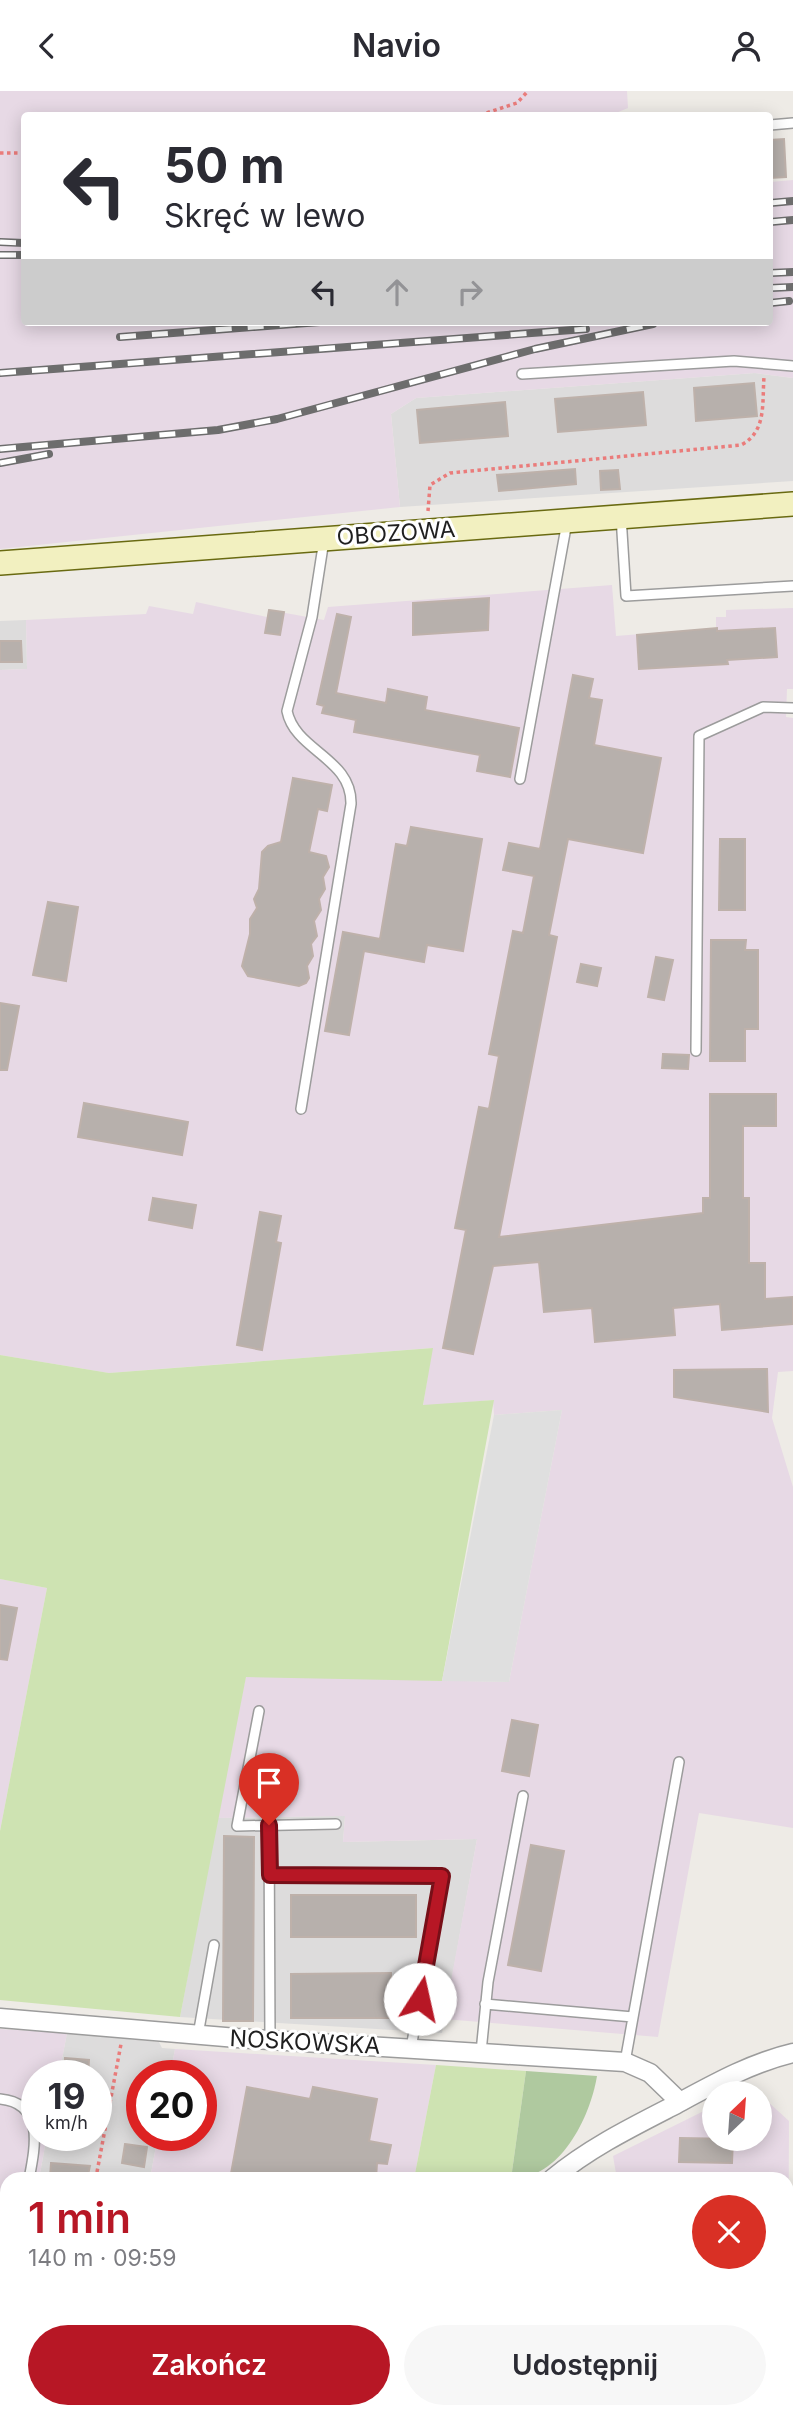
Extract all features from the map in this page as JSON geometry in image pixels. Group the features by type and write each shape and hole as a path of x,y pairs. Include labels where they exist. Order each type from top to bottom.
{"street":[{"name":"OBOZOWA","path":"0,563 793,504"},
{"name":"NOSKOWSKA","path":"0,2018 198,2035 625,2062 650,2073 680,2102"},
{"path":"562,2172 596,2147 680,2102 751,2066 793,2053"}],"lane":[{"path":"773,125 793,123"},
{"path":"522,374 734,361 793,366"},
{"path":"621,516 626,596 793,586"},
{"path":"520,779 568,520"},
{"path":"301,1109 351,804 345,777 292,726 287,711 314,610 324,538"},
{"path":"696,1051 699,736 763,707 793,708"},
{"path":"259,1711 237,1826 336,1824"},
{"path":"625,2062 679,1762"},
{"path":"481,2052 485,2004 523,1796"},
{"path":"269,1825 270,2040"},
{"path":"270,1875 442,1876 411,2048"},
{"path":"198,2035 214,1945"},
{"path":"485,2004 633,2017"},
{"path":"0,2099 19,2104 32,2118 36,2136 30,2172"}],"path":[{"path":"490,112 517,103 528,91"},
{"path":"0,153 21,153"},
{"path":"429,530 427,500 430,485 450,473 741,445 753,438 760,426 766,362"},
{"path":"97,2172 124,2028"}],"shaded area":[{"path":"0,91 627,91 628,108 618,112 21,112 21,326 773,326 773,182 793,180 793,378 755,373 416,398 391,414 400,507 0,549"},
{"path":"755,373 793,378 793,481 400,507 391,414 416,398"},
{"path":"612,585 616,636 716,628 716,617 726,617 726,610 793,608 793,689 787,689 786,717 793,718 793,1371 778,1372 772,1418 793,1487 793,1828 699,1813 658,2037 444,2019 477,1839 343,1842 345,1816 217,1818 246,1676 509,1682 562,1410 494,1415 493,1400 423,1406 432,1348 109,1373 0,1355 0,670 27,669 26,620 146,614 149,606 193,614 196,602 267,617 269,610 324,620 328,607"},
{"path":"26,620 27,669 0,670 0,621"},
{"path":"562,1410 509,1682 442,1681 494,1415"},
{"path":"0,1579 47,1588 0,1831"},
{"path":"345,1816 343,1842 477,1839 442,2033 180,2017 217,1818"},
{"path":"0,2029 67,2033 62,2060 21,2060 21,2151 44,2151 40,2172 0,2172"},
{"path":"67,2033 159,2042 162,2048 175,2049 173,2060 126,2060 126,2151 155,2151 151,2172 40,2172 44,2151 112,2151 112,2060 62,2060"},
{"path":"175,2049 436,2065 415,2172 151,2172 155,2151 217,2151 217,2060 173,2060"},
{"path":"772,2105 789,2121 789,2172 616,2172 613,2156 702,2112 702,2151 772,2151"}],"green space":[{"path":"433,1348 423,1405 494,1400 442,1681 246,1677 180,2017 0,2000 0,1831 47,1588 0,1579 0,1355 109,1373"},
{"path":"436,2065 526,2071 512,2172 415,2172"},
{"path":"526,2071 597,2076 588,2110 580,2127 558,2157 537,2172 512,2172"}],"building":[{"path":"784,139 786,177 773,178 773,140"},
{"path":"754,383 757,416 696,421 694,388"},
{"path":"643,392 646,425 558,432 555,399"},
{"path":"505,402 508,436 420,443 417,410"},
{"path":"575,469 576,484 499,491 497,475"},
{"path":"618,470 620,489 601,490 600,471"},
{"path":"489,598 488,630 413,635 413,603"},
{"path":"269,610 284,612 280,635 265,633"},
{"path":"337,614 351,617 336,693 386,703 388,689 427,697 425,710 519,728 510,777 477,771 480,755 354,732 356,720 322,713 324,706 317,704"},
{"path":"717,628 717,631 775,628 777,657 727,660 728,664 639,669 637,635"},
{"path":"0,641 21,641 22,662 0,662"},
{"path":"573,675 593,679 589,698 602,700 594,745 661,758 643,853 568,839 549,935 557,937 499,1237 703,1213 703,1198 710,1198 710,1094 776,1094 776,1126 743,1126 743,1198 749,1198 749,1263 765,1263 765,1299 793,1297 793,1324 722,1330 720,1304 673,1308 675,1335 595,1342 592,1308 544,1312 539,1262 493,1266 473,1354 443,1348 466,1230 455,1228 479,1107 489,1109 499,1056 489,1054 513,931 523,933 534,876 503,870 509,843 540,849"},
{"path":"293,778 332,785 327,811 318,809 309,852 326,856 329,867 323,877 325,889 319,899 321,910 314,921 317,936 311,944 313,956 307,966 309,978 299,986 248,976 242,966 250,934 250,919 257,908 254,899 259,889 262,852 268,846 281,842"},
{"path":"411,827 482,839 463,951 427,945 424,962 364,951 349,1035 325,1031 343,932 380,939 396,844 407,846"},
{"path":"720,839 745,839 745,910 719,910"},
{"path":"48,902 78,907 66,981 33,975"},
{"path":"711,940 746,940 745,950 758,950 758,1029 745,1029 745,1061 710,1061"},
{"path":"656,957 673,960 664,1000 648,997"},
{"path":"581,964 601,968 597,986 577,982"},
{"path":"0,1003 19,1006 7,1070 0,1070"},
{"path":"663,1054 689,1055 688,1069 662,1068"},
{"path":"84,1103 188,1122 182,1155 78,1137"},
{"path":"153,1198 196,1205 192,1228 149,1220"},
{"path":"260,1212 281,1216 276,1242 281,1243 262,1350 237,1345"},
{"path":"767,1369 768,1412 674,1397 674,1370"},
{"path":"0,1605 17,1608 7,1660 0,1659"},
{"path":"512,1720 538,1725 529,1776 502,1771"},
{"path":"224,1836 254,1837 253,2021 223,2021"},
{"path":"531,1845 564,1851 541,1971 508,1965"},
{"path":"291,1895 416,1895 416,1937 291,1937"},
{"path":"391,1973 390,2018 291,2018 291,1974"},
{"path":"247,2087 310,2099 313,2087 377,2099 369,2141 391,2145 387,2164 377,2163 376,2172 231,2172"},
{"path":"680,2138 702,2138 702,2151 732,2151 732,2163 679,2162"},
{"path":"125,2144 126,2151 146,2151 144,2167 122,2163"},
{"path":"51,2163 90,2166 89,2172 50,2172"}],"railway":[{"path":"773,203 793,201"},
{"path":"773,222 793,220"},
{"path":"0,242 21,243"},
{"path":"0,255 21,255"},
{"path":"773,273 793,272"},
{"path":"773,288 793,287"},
{"path":"773,303 789,301"},
{"path":"120,337 267,326"},
{"path":"0,449 218,430 277,419 535,349 644,326"},
{"path":"0,373 586,329"},
{"path":"0,463 49,454"}],"route":[{"path":"269,1825 270,1875 442,1876 420,1999"}]}
